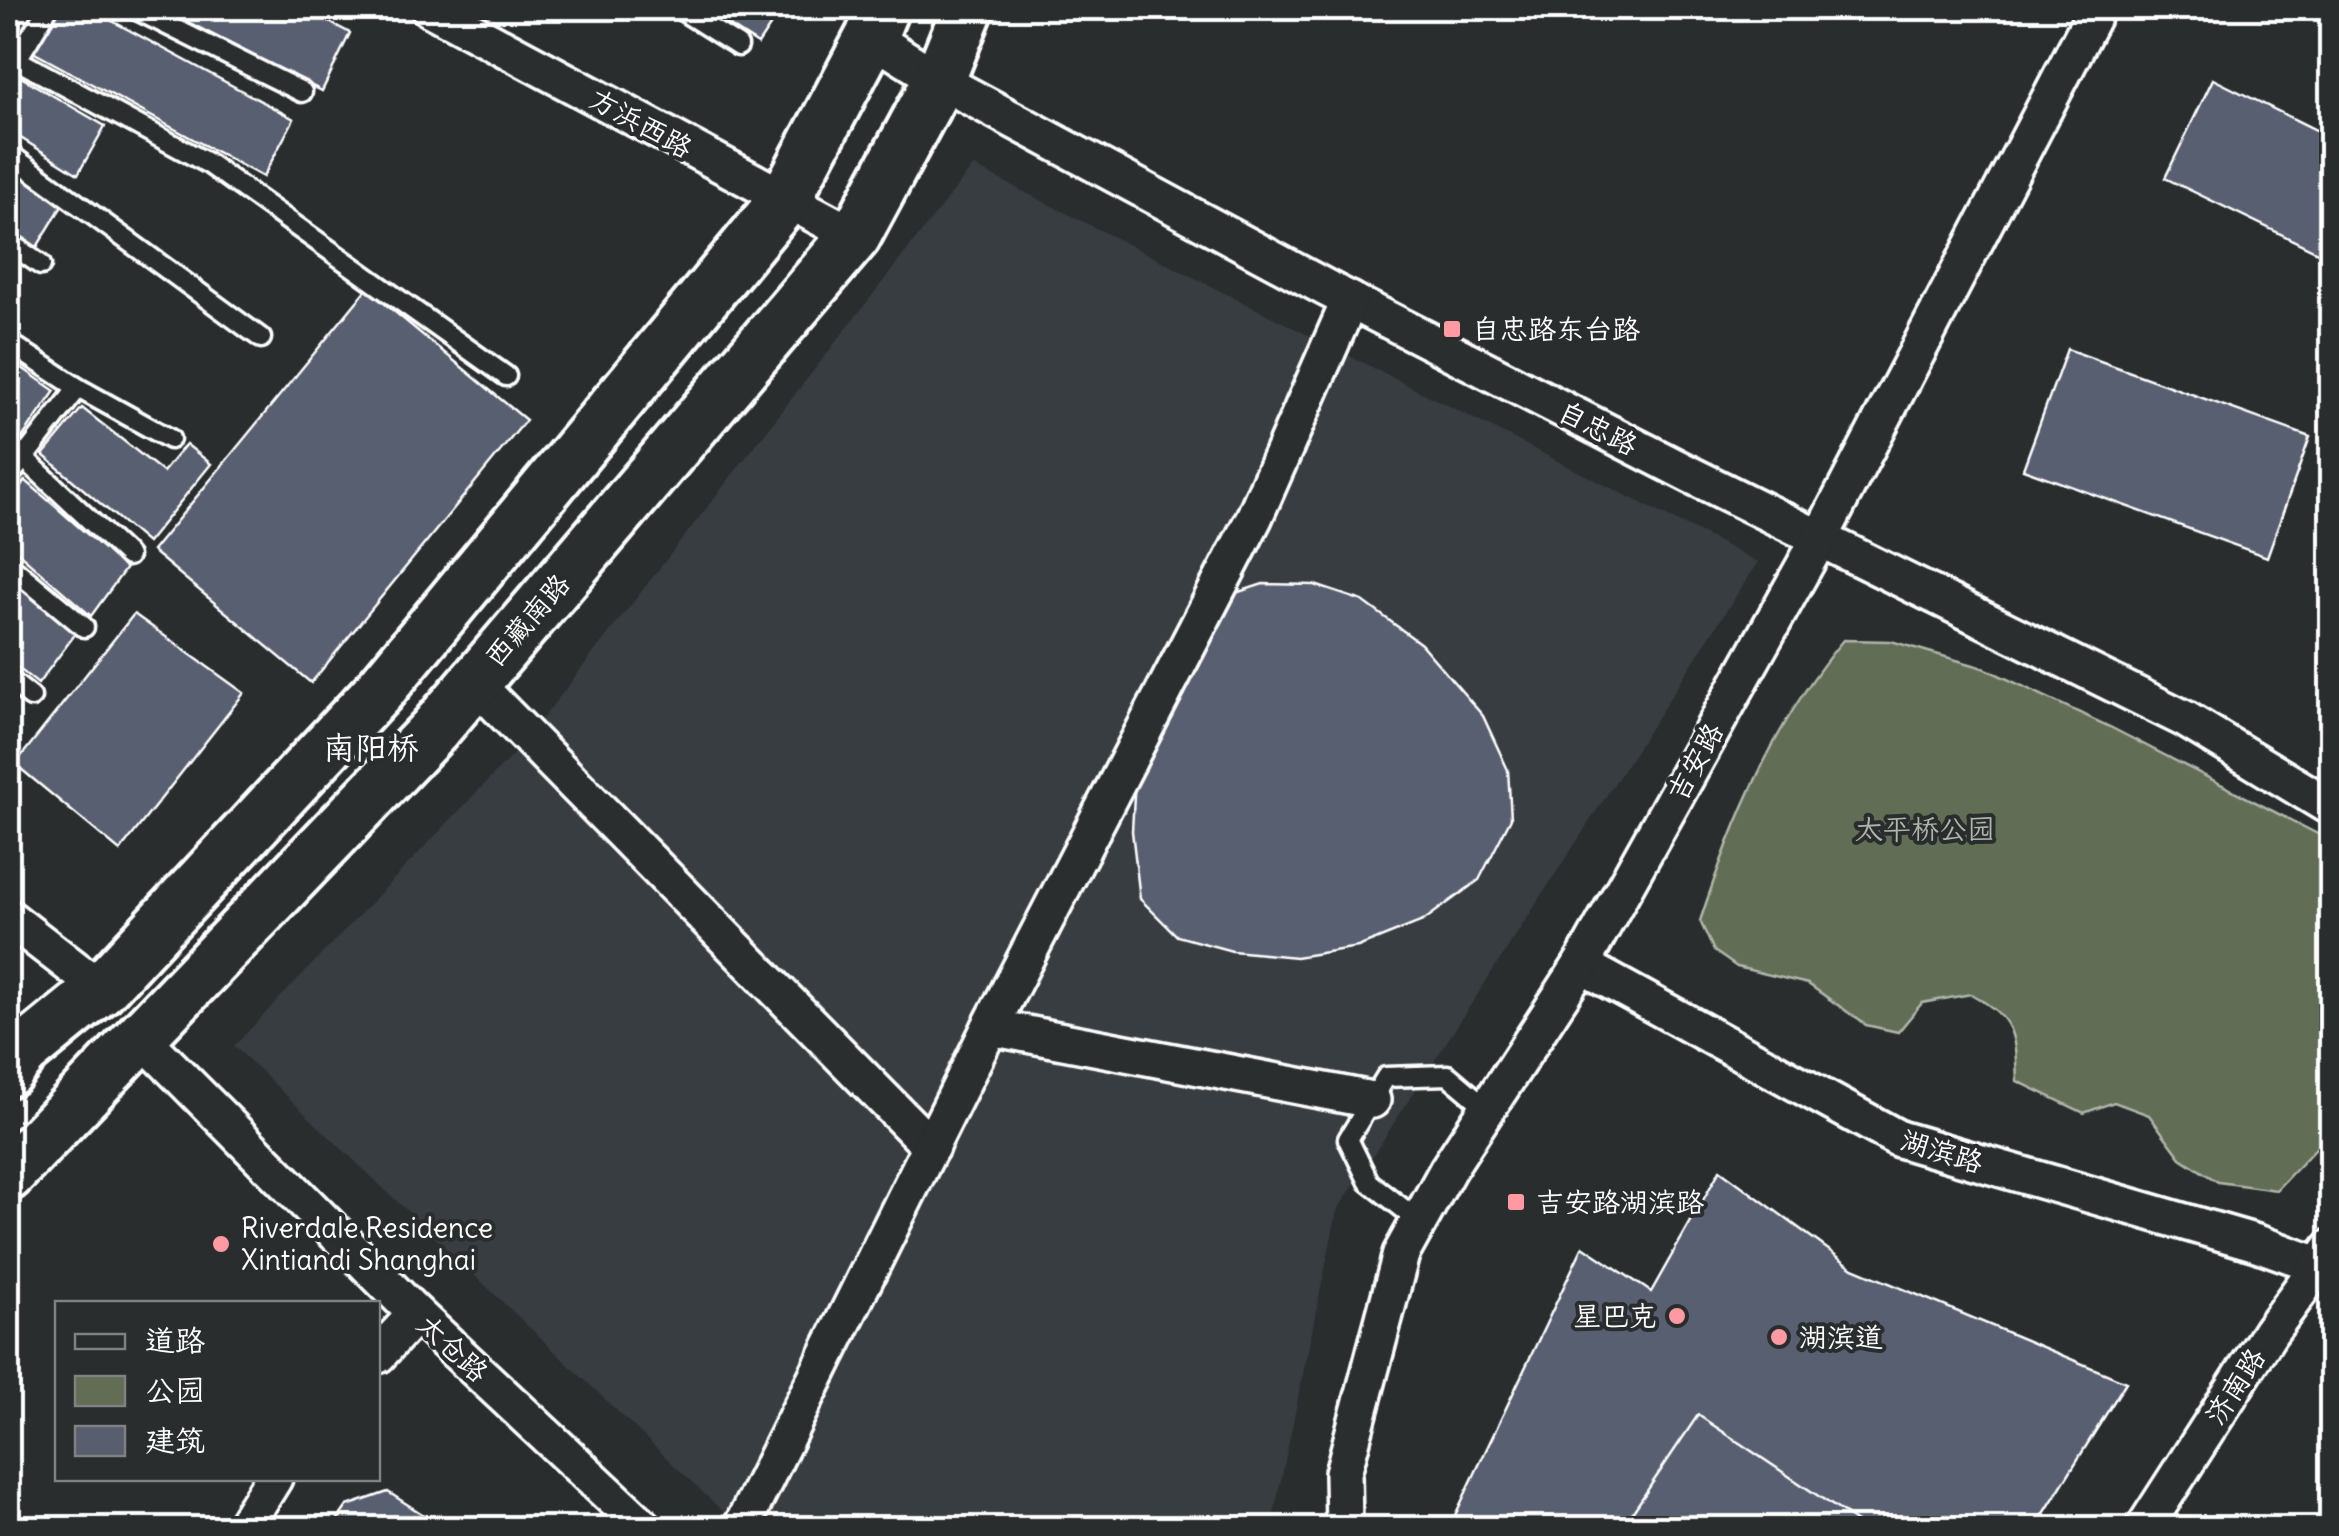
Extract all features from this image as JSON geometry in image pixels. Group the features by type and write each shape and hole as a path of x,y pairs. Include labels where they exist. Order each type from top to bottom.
{"main road":[{"name":"西藏南路","path":"8,1175 420,745 855,236 938,80 968,8"},
{"path":"13,1054 101,988 378,692 784,201 877,22"}],"street":[{"name":"方浜西路","path":"429,8 855,236"},
{"name":"吉安路","path":"1344,1528 1343,1472 1401,1254 1448,1168 1581,965 1820,538 2097,8"},
{"name":"自忠路","path":"877,22 938,80 1523,390 2185,719 2332,808"},
{"path":"741,1528 930,1146 1254,518 1350,300"},
{"path":"474,682 930,1146"},
{"path":"8,916 101,988"},
{"name":"湖滨路","path":"1581,965 1898,1140 2328,1261"},
{"path":"990,1028 1372,1100"},
{"name":"太仓路","path":"139,1035 416,1314 645,1528"},
{"name":"济南路","path":"2144,1528 2270,1332 2328,1261"},
{"path":"380,1353 416,1314"},
{"path":"244,1528 272,1481"}],"lane":[{"path":"48,8 10,63 209,164 506,376"},
{"path":"133,8 302,92"},
{"path":"678,8 738,46"},
{"path":"8,154 261,338"},
{"path":"8,242 41,265"},
{"path":"8,342 78,388 170,439"},
{"path":"8,478 78,388"},
{"path":"8,443 128,556"},
{"path":"8,564 84,626"},
{"path":"8,679 31,697"},
{"path":"1419,1221 1369,1182 1348,1139 1386,1078 1448,1076 1487,1108"}],"shaded area":[{"path":"973,166 1758,562 1337,1211 1271,1528 740,1528 234,1046 521,746"}],"green space":[{"name":"太平桥公园","path":"1843,640 1891,641 1984,668 2110,727 2331,841 2331,1132 2276,1190 2218,1182 2181,1158 2149,1115 2114,1102 2084,1113 2017,1081 2010,1029 1996,1011 1971,994 1922,1003 1898,1032 1866,1025 1808,984 1737,967 1714,951 1700,921 1727,846 1777,738"}],"building":[{"path":"59,8 88,8 294,119 263,177 33,52"},
{"path":"161,8 303,8 350,33 322,91"},
{"path":"702,8 782,8 758,44"},
{"path":"19,76 105,126 78,174 8,130 8,98"},
{"path":"2213,79 2332,138 2332,249 2328,257 2165,178"},
{"path":"8,166 62,206 37,247 8,227"},
{"path":"367,289 526,420 311,683 152,551"},
{"path":"2067,349 2310,437 2267,557 2023,469"},
{"path":"8,358 55,391 22,438 8,427"},
{"path":"82,408 163,472 186,444 211,464 147,543 43,455"},
{"path":"25,480 126,568 91,616 8,544 8,503"},
{"path":"8,576 79,629 38,684 8,660"},
{"path":"1263,584 1315,585 1363,601 1421,644 1483,716 1508,770 1511,818 1479,880 1423,921 1358,947 1296,957 1232,951 1177,936 1140,899 1132,831 1137,743 1211,601"},
{"path":"134,614 244,693 120,851 15,764"},
{"name":"湖滨道","path":"1720,1170 1853,1268 2126,1382 2035,1528 1449,1528 1583,1246 1651,1292"},
{"path":"1698,1415 1866,1528 1622,1528"},
{"path":"388,1492 444,1528 332,1528 347,1506"}],"place":[{"name":"自忠路东台路","path":"1452,329"},
{"name":"吉安路湖滨路","path":"1516,1202"},
{"name":"Riverdale Residence Xintiandi Shanghai","path":"221,1244"},
{"name":"星巴克","path":"1677,1316"},
{"name":"湖滨道","path":"1779,1337"}],"district":[{"name":"南阳桥","path":"371,747"}]}
